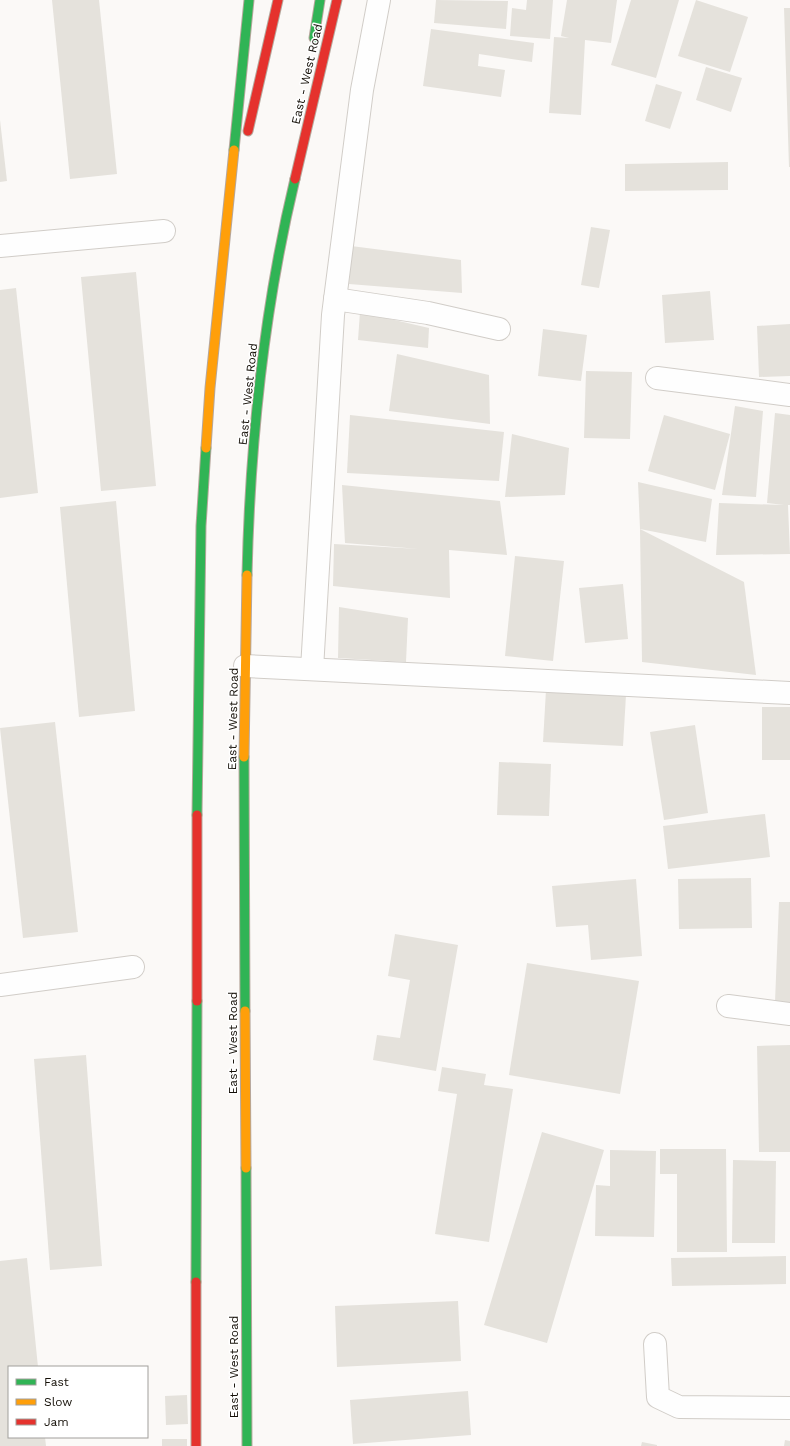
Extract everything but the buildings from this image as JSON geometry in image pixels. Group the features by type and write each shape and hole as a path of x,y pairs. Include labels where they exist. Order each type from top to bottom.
{"main road":[{"path":"196,1446 197,780 201,526 210,388 250,0"},
{"path":"247,138 278,0"},
{"path":"313,47 320,0"},
{"name":"East - West Road","path":"247,1446 244,772 248,532 258,393 280,241 337,0"},
{"path":"280,241 303,101"},
{"path":"228,222 243,153"}],"street":[{"path":"312,669 335,299 362,90 379,0"},
{"path":"0,246 164,231"},
{"path":"335,299 428,313 498,329"},
{"path":"657,378 790,395"},
{"path":"245,666 790,693"},
{"path":"0,985 133,967"},
{"path":"728,1006 790,1014"},
{"path":"655,1344 658,1397 679,1407 790,1408"}],"traffic: fast":[{"path":"234,150 249,0"},
{"path":"314,38 320,0"},
{"path":"247,575 251,475 260,376 275,277 295,179"},
{"path":"197,815 201,526 206,448"},
{"path":"244,757 245,1011"},
{"path":"196,1282 197,1001"},
{"path":"246,1168 247,1446"}],"traffic: slow":[{"path":"206,448 210,388 234,150"},
{"path":"244,757 247,575"},
{"path":"245,1011 246,1168"}],"traffic: jam":[{"path":"248,131 278,0"},
{"path":"295,179 337,0"},
{"path":"197,815 197,1001"},
{"path":"196,1282 196,1446"}]}
